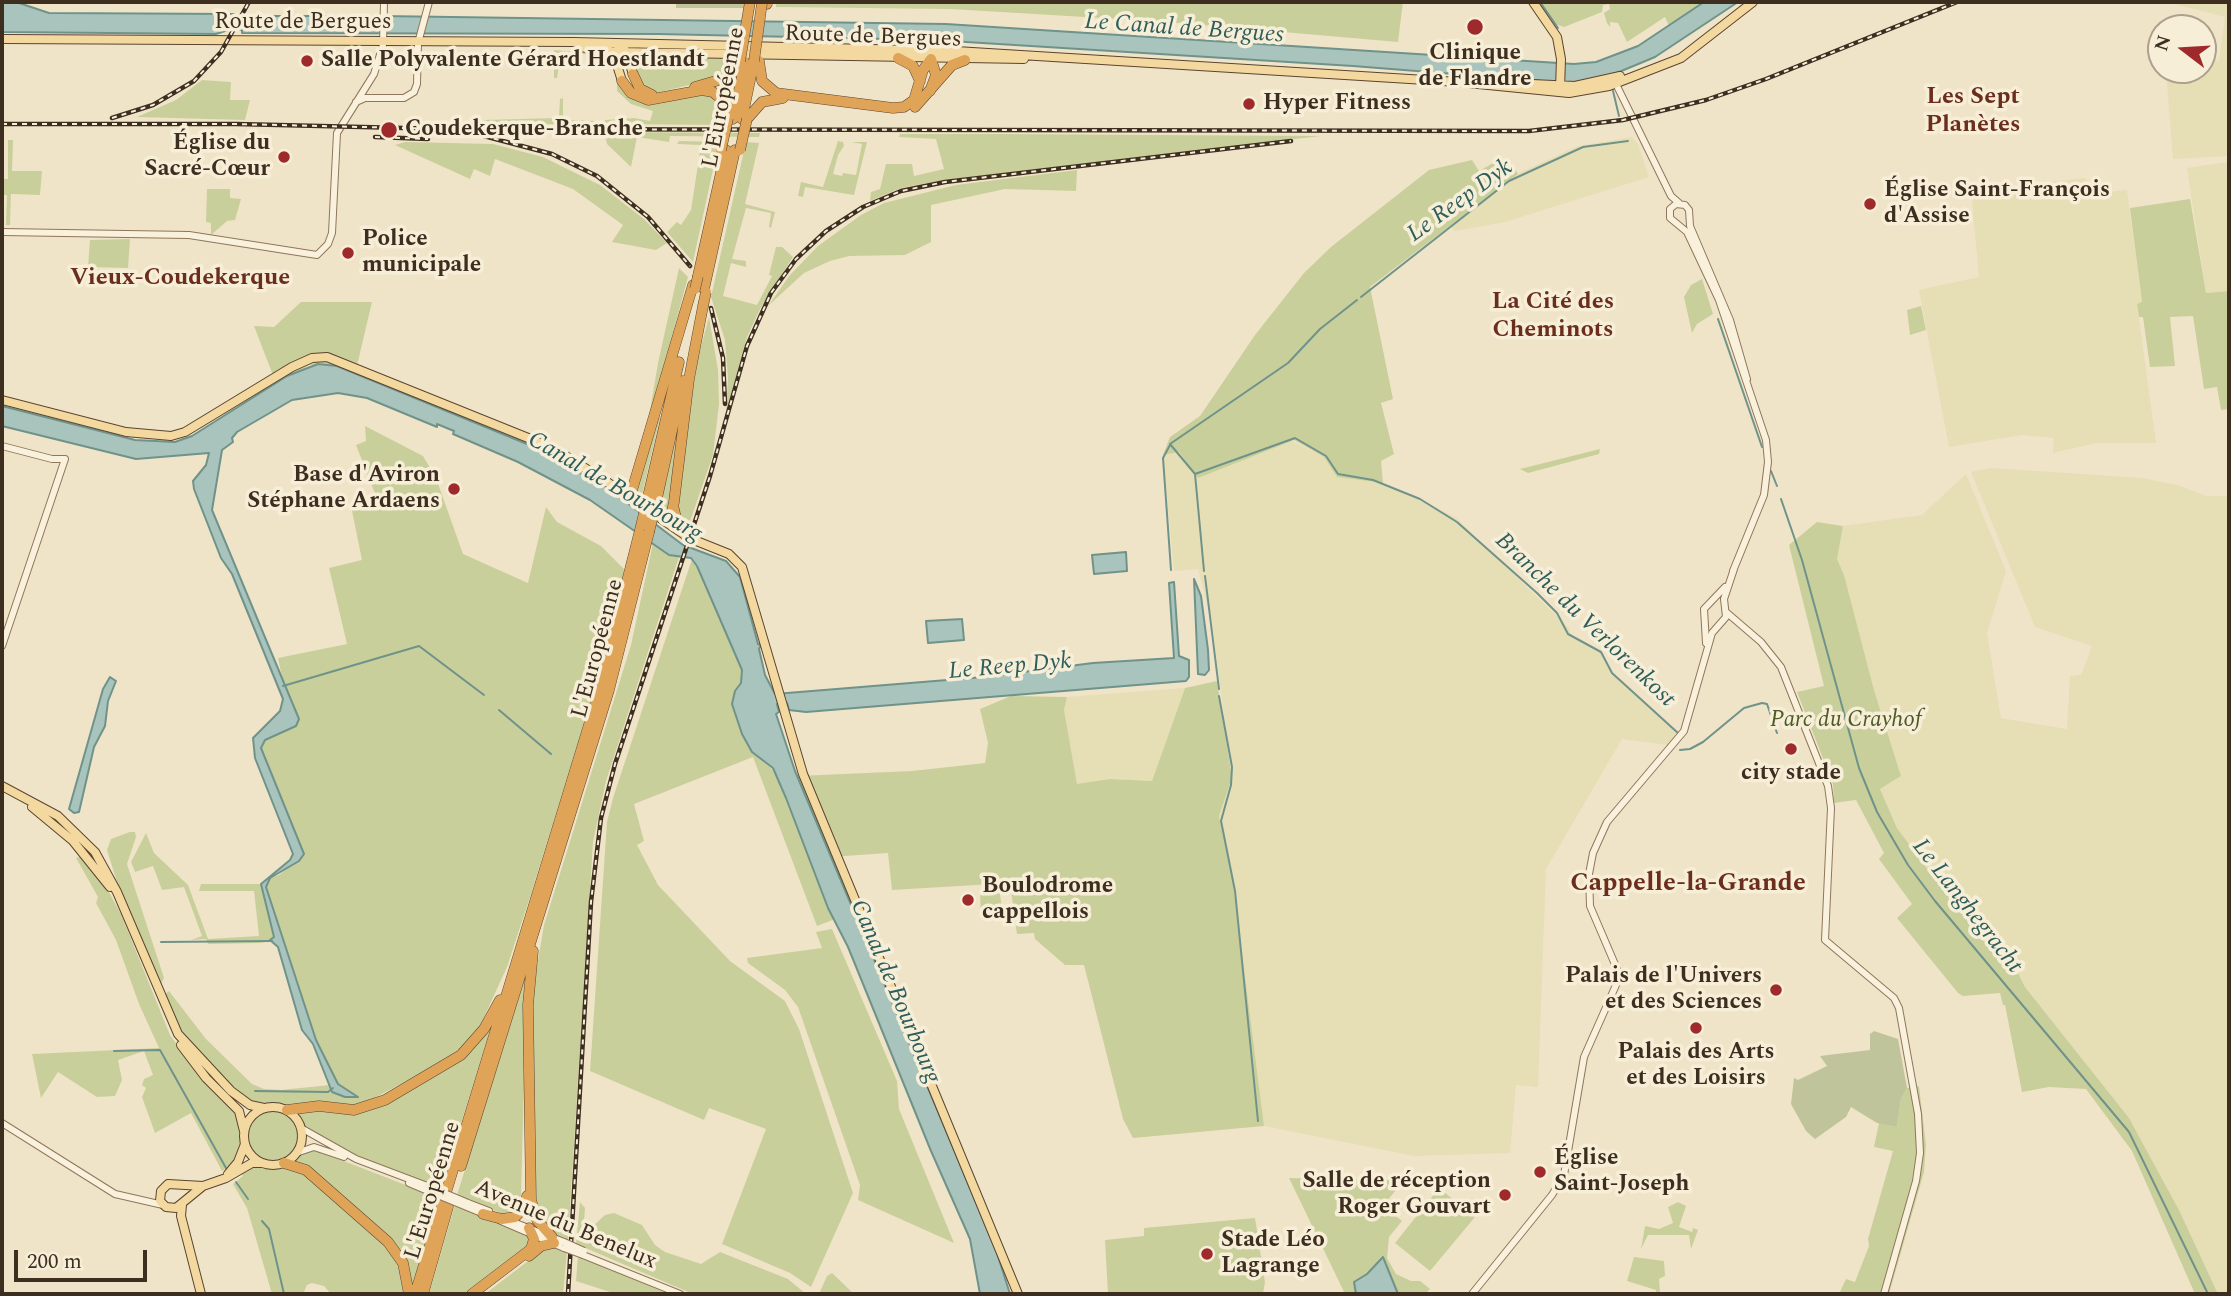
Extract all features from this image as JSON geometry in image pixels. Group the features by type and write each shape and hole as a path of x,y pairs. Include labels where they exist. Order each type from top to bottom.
{"highway":[{"name":"L'Européenne","path":"423,1294 614,673 737,119 758,2"},
{"path":"898,58 915,69 925,88"},
{"path":"633,74 642,91 657,95 724,79 749,61 765,85 783,94 901,108 914,100 936,75 931,59"},
{"path":"622,80 631,93 648,100 702,90 713,92 726,103 737,119 757,105 777,98 903,112 915,107 925,88 952,65 965,60"},
{"path":"661,520 671,516 674,502 699,289 710,242"},
{"path":"629,497 672,362 699,289"},
{"path":"674,502 676,520 686,536"},
{"name":"L'Européenne","path":"415,1294 641,550"},
{"path":"558,1243 538,1223 531,1206 528,1005 533,955 573,808"},
{"path":"287,1110 317,1106 345,1110 367,1107 441,1070 464,1052 486,1026 500,1001 552,850"},
{"path":"482,1214 506,1219 519,1214 527,1199 529,1093"},
{"path":"284,1163 309,1172 388,1242 403,1263 409,1294"},
{"path":"472,1294 528,1251 531,1231"},
{"path":"478,1294 539,1248 558,1243"}],"main road":[{"path":"1531,2 1548,27 1558,57 1558,87"},
{"name":"Route de Bergues","path":"621,49 993,52 1558,87 1578,92 1681,58 1753,2"},
{"name":"Route de Bergues","path":"2,41 419,39 551,43 621,49 965,60 1069,58"},
{"path":"621,49 633,74"},
{"path":"621,49 622,80"},
{"path":"912,50 931,59 943,55 993,52"},
{"path":"2,400 122,431 171,436 185,432 292,367 314,357 327,357 553,447 629,497 690,542 725,558 736,568 764,642"},
{"path":"661,520 686,536 729,554 739,563 747,580 806,784 1018,1294"},
{"path":"2,788 58,816 93,850 117,892 177,1032 234,1093 250,1105 287,1110 301,1128 301,1143 296,1153 284,1163 250,1164 203,1186 169,1184 162,1189 160,1197 176,1219 195,1294"},
{"path":"2,788 54,823 100,872 126,918 169,1026 201,1072 239,1111 245,1144 251,1155 262,1163"},
{"path":"244,1131 251,1116 264,1108"},
{"path":"218,1181 235,1167 245,1144"},
{"path":"180,1185 185,1191 181,1216 201,1294"},
{"path":"167,1207 183,1203 203,1186"}],"street":[{"path":"2,232 189,235 317,255 327,246 332,233 337,133 374,74 384,40 384,2"},
{"path":"355,103 372,98 404,98 413,93 417,84 419,39 429,2"},
{"path":"1617,80 1660,174 1670,208 1670,219 1687,232 1719,300 1747,379"},
{"path":"364,89 366,95 372,98"},
{"path":"1472,1294 1548,1200 1564,1175 1584,1057 1620,975 1590,905 1588,882 1593,853 1607,822 1683,734 1691,715 1702,667 1706,619 1704,610 1721,594 1734,569 1765,491 1766,440 1730,320 1689,218 1688,208 1679,203 1660,174"},
{"path":"1670,208 1679,203"},
{"path":"1679,225 1689,218"},
{"path":"2,446 54,460 65,459 2,646"},
{"path":"1702,667 1725,609 1734,569"},
{"path":"1713,602 1725,609 1771,653 1784,674 1828,786 1831,808 1825,940 1897,1001 1918,1114 1920,1143 1918,1174 1884,1294"},
{"path":"1706,619 1749,632"},
{"path":"2,1123 115,1194 167,1207"},
{"name":"Avenue du Benelux","path":"301,1128 362,1162 506,1219 680,1294"},
{"name":"Avenue du Benelux","path":"296,1153 317,1147 429,1189"},
{"path":"138,1200 152,1196 162,1189"},
{"name":"Avenue du Benelux","path":"467,1205 482,1214 531,1231"}],"shaded area":[{"path":"2167,2 2229,2 2229,156 2173,159 2167,84 2217,84 2217,61 2225,17"},
{"path":"1632,137 1638,144 1649,177 1505,222 1455,231 1449,225 1512,176 1578,146"},
{"path":"2229,162 2229,291 2206,293 2187,168"},
{"path":"2085,178 2098,193 2127,190 2142,303 2137,304 2156,443 2096,443 2053,453 2054,438 2022,435 1949,447 1919,290 1979,277 1972,202 1981,190"},
{"path":"1290,440 1324,457 1337,477 1383,483 1455,517 1568,627 1573,638 1601,652 1612,673 1678,733 1668,745 1622,739 1546,869 1538,1087 1516,1085 1510,1153 1414,1156 1264,1126 1233,882 1219,816 1232,778 1212,623 1198,569 1174,571 1163,455 1179,452 1198,478"},
{"path":"1991,468 2142,478 2177,485 2206,496 2229,496 2229,1294 2218,1294 2179,1210 2129,1118 2025,987 2019,975 1932,875 1897,828 1880,789 1901,776 1874,690 1844,575 1837,559 1843,526 1922,515 1966,474 2006,571 1987,633 2001,718 2067,729 2070,676 2081,675 2092,646 2035,627 1971,472"},
{"path":"1185,688 1152,781 1110,779 1077,785 1064,710 1067,697"}],"green space":[{"path":"676,2 745,2 745,8 676,8"},
{"path":"776,2 1403,2 1398,42 1168,22 951,9 776,7"},
{"path":"1539,2 1704,2 1669,26 1665,17 1627,42 1618,23 1610,22 1610,27 1607,23 1604,13 1610,9 1609,4 1603,5 1602,12 1564,27 1555,24"},
{"path":"554,50 599,54 606,58 579,53 573,61 560,60 557,78 554,78"},
{"path":"633,59 737,59 735,67 719,78 656,93 643,87 632,62"},
{"path":"202,80 231,82 230,100 250,100 245,120 137,117 176,100"},
{"path":"617,83 629,95 710,93 724,107 723,125 604,124 605,120 634,118 650,121 653,111 631,104 617,91"},
{"path":"563,98 563,120 597,121 596,125 484,124 484,120 559,118 560,99"},
{"path":"604,132 760,133 759,137 670,136 669,142 637,137 631,167 607,144"},
{"path":"900,134 1321,136 944,180 901,188 870,201 871,192 880,189 886,164 912,164 914,176 944,169 936,139 899,137"},
{"path":"8,140 13,140 12,171 42,171 40,195 11,194 10,225 6,225 7,195 2,195 2,179 8,179"},
{"path":"679,141 719,142 693,262 667,232 677,222 681,225 691,210 701,145 677,144"},
{"path":"838,141 843,142 844,146 838,155 833,174 842,176 843,173 856,175 862,144 851,142 867,142 854,195 805,187 803,197 798,196 801,182 823,187"},
{"path":"405,142 493,144 543,157 600,185 644,219 667,243 656,250 612,242 623,225 573,189 495,159 490,176 474,169 470,179 395,145"},
{"path":"746,142 759,143 745,204 775,212 771,228 771,213 746,208 732,259 746,261 746,267 731,263 723,296 757,305 772,276 769,275 776,247 782,247 793,257 762,305 747,337 726,412 728,379 725,340 711,297"},
{"path":"1472,160 1479,171 1495,162 1511,163 1518,174 1370,287 1393,399 1381,403 1394,454 1381,461 1383,483 1337,477 1324,457 1294,440 1198,478 1179,452 1163,455 1170,437 1200,416 1255,335 1304,273 1331,247 1429,170"},
{"path":"1077,170 1076,191 1005,189 931,205 931,242 905,255 849,256 830,261 804,273 768,306 790,275 818,246 861,215 884,203 956,185"},
{"path":"207,189 230,189 230,198 241,199 235,220 227,221 211,235 211,223 206,222"},
{"path":"2190,199 2206,293 2229,291 2229,409 2221,410 2217,387 2204,389 2193,316 2170,317 2175,366 2150,367 2143,317 2139,317 2137,304 2142,302 2130,208"},
{"path":"130,239 128,268 88,267 90,240"},
{"path":"679,268 688,277 647,429 658,363"},
{"path":"1702,279 1713,314 1697,324 1692,333 1684,297 1691,285"},
{"path":"301,302 372,302 355,374 331,365 310,365 276,383 254,326 274,327"},
{"path":"1921,306 1926,330 1910,335 1907,310"},
{"path":"709,317 718,370 719,404 713,455 687,530 680,520 679,502 696,365"},
{"path":"685,398 668,516 659,513"},
{"path":"657,418 660,418 641,499 634,492"},
{"path":"365,426 423,456 436,478 463,554 528,583 546,507 557,522 601,546 626,571 590,704 531,894 507,967 480,1026 463,1046 443,1062 359,1106 290,1108 278,1104 254,1104 236,1092 180,1033 165,994 169,991 206,1039 252,1084 264,1089 281,1090 330,1085 332,1092 356,1096 338,1084 316,1039 266,887 270,878 279,875 304,854 261,748 264,740 296,726 299,719 284,687 278,658 347,644 329,568 362,560 351,506 376,496 356,445 366,441"},
{"path":"1600,449 1599,454 1528,473 1520,469"},
{"name":"Parc du Crayhof","path":"1817,522 1843,526 1837,559 1844,575 1874,690 1901,776 1880,789 1897,828 1932,875 2019,975 2025,987 2129,1118 2179,1210 2218,1294 2195,1294 2132,1151 2086,1089 2049,1087 2022,1092 2005,1005 2000,993 1963,996 1958,993 1897,918 1912,904 1879,859 1884,853 1856,800 1834,803 1833,784 1797,692 1824,686 1789,545"},
{"path":"653,543 672,554 680,554 606,781 593,842 568,1240 554,1235 539,1219 533,1190 532,996 544,925 631,645"},
{"path":"692,559 708,584 742,670 741,683 735,691 732,704 742,734 749,747 774,771 835,919 817,926 753,757 634,804 644,841 637,845 658,885 730,961 785,1001 799,1029 853,1193 811,1287 790,1273 722,1244 766,1129 709,1108 704,1120 590,1071 607,822"},
{"path":"1217,681 1232,778 1219,816 1233,882 1264,1126 1133,1138 1123,1119 1084,965 1065,965 1035,939 1034,933 1017,934 1010,883 892,890 888,853 830,857 798,776 912,771 985,763 988,743 980,709 1011,696 1067,697 1064,710 1077,784 1110,779 1152,781 1185,688"},
{"path":"135,832 136,837 127,864 164,978 160,985 118,885 107,850 111,839"},
{"path":"146,833 154,853 188,885 208,939 259,936 254,891 199,891 201,884 261,884 274,940 260,943 208,944 206,939 191,940 202,936 184,887 162,890 153,866 135,872 131,862"},
{"path":"83,855 104,883 121,914 170,1035 186,1057 236,1110 241,1123 241,1145 236,1161 222,1171 191,1113 155,1133 142,1097 146,1088 142,1085 144,1079 153,1075 144,1051 118,1060 122,1080 115,1096 97,1097 58,1072 41,1098 32,1054 159,1048 139,1004 116,940 96,903 98,897 76,858"},
{"path":"999,888 1003,915 981,917 980,890"},
{"path":"832,929 897,1081 899,1109 954,1243 858,1200 860,1185 798,1007 785,990 748,963 747,958 822,948 816,932"},
{"path":"527,972 521,1195 514,1210 503,1214 457,1195"},
{"path":"490,1024 441,1187 359,1159 304,1129 295,1113 379,1106 453,1065 466,1055"},
{"path":"1874,1031 1898,1039 1907,1088 1901,1099 1897,1127 1877,1123 1851,1107 1846,1117 1815,1139 1806,1131 1791,1104 1794,1078 1798,1080 1827,1066 1820,1056 1870,1050 1870,1034"},
{"path":"1919,1086 1926,1145 1924,1172 1889,1294 1839,1294 1846,1279 1855,1282 1869,1246 1868,1239 1893,1151 1874,1147 1879,1123 1897,1127 1901,1099 1907,1088"},
{"path":"273,1109 292,1117 300,1136 292,1155 273,1163 254,1155 246,1136 254,1117"},
{"path":"313,1149 439,1198 412,1289 403,1259 293,1162 304,1151"},
{"path":"256,1164 270,1168 287,1166 313,1179 393,1254 398,1264 404,1294 331,1294 324,1286 312,1283 307,1285 303,1294 272,1294 247,1208 233,1184 243,1176 241,1172"},
{"path":"1289,1178 1404,1180 1383,1206 1402,1221 1389,1237 1387,1258 1396,1274 1411,1281 1420,1281 1430,1289 1425,1294 1345,1294"},
{"path":"1439,1188 1475,1217 1430,1271 1395,1243"},
{"path":"580,1202 585,1208 584,1221 593,1226 605,1215 614,1213 642,1225 655,1245 665,1252 701,1264 720,1252 788,1279 806,1294 693,1294 576,1244"},
{"path":"1678,1202 1686,1206 1679,1227 1692,1232 1693,1228 1698,1230 1691,1249 1689,1235 1648,1235 1641,1249 1645,1226 1659,1229 1673,1223 1668,1207"},
{"path":"455,1205 528,1235 529,1245 464,1294 429,1294"},
{"name":"Stade Léo Lagrange","path":"1255,1218 1265,1282 1263,1294 1108,1294 1105,1240 1144,1236 1144,1228"},
{"path":"551,1247 567,1252 563,1294 485,1294 541,1251"},
{"path":"578,1256 669,1294 616,1294 576,1281"},
{"path":"1634,1257 1664,1261 1665,1276 1659,1279 1660,1294 1656,1294 1656,1290 1627,1281"},
{"path":"832,1273 854,1294 819,1294 827,1276"}],"water":[{"path":"2,2 16,2 49,13 234,14 236,18 249,19 255,16 381,16 946,24 1574,64 1596,62 1638,46 1704,2 1738,2 1655,57 1607,77 1568,83 1353,66 934,40 658,34 242,33 242,30 231,29 216,34 2,32"},
{"path":"318,364 337,366 527,444 606,487 683,545 726,561 740,577 758,644 761,645 759,649 765,675 775,694 984,677 1093,663 1174,658 1169,583 1174,582 1179,656 1189,660 1189,677 1186,681 806,712 789,710 787,703 777,704 779,712 776,714 795,771 996,1250 1010,1294 980,1294 970,1239 848,947 828,908 786,798 773,768 752,752 742,734 732,704 735,691 741,683 742,670 697,566 691,558 669,555 590,500 518,462 453,434 454,431 437,424 437,427 367,398 338,393 292,400 237,432 232,438 233,442 222,450 212,510 299,719 296,726 265,740 261,748 304,854 299,861 270,878 266,887 316,1040 338,1084 358,1097 345,1097 332,1092 313,1044 302,1030 278,947 270,940 274,937 261,884 290,860 293,854 255,758 253,738 280,711 283,699 194,489 193,481 206,465 209,453 136,459 2,426 2,406 135,440 175,442 192,436 287,376"},
{"path":"1126,552 1127,571 1094,574 1092,555"},
{"path":"1194,579 1201,596 1208,650 1209,670 1205,675 1198,674"},
{"path":"962,619 964,640 928,643 926,621"},
{"path":"110,677 116,681 108,701 105,726 94,747 79,812 74,813 69,809 103,689"},
{"path":"1383,1257 1398,1294 1356,1294 1354,1282 1367,1274"}],"waterway":[{"path":"1540,2 1558,28"},
{"name":"Le Langhegracht","path":"1613,91 1619,116"},
{"name":"Le Reep Dyk","path":"1361,297 1509,181 1583,147 1628,141"},
{"name":"Le Reep Dyk","path":"1204,571 1195,474 1170,444 1288,363 1320,329 1357,300"},
{"name":"Le Langhegracht","path":"1718,319 1762,447"},
{"name":"Branche du Verlorenkost","path":"1195,474 1295,438 1326,456 1338,474 1373,480 1420,499 1457,522 1537,593 1557,613 1568,634 1601,652 1612,673 1678,733"},
{"name":"Le Reep Dyk","path":"1170,445 1163,458 1171,570"},
{"name":"Le Langhegracht","path":"1771,471 1777,486"},
{"name":"Le Langhegracht","path":"1781,499 1802,560 1859,768 1877,812 1908,865 1935,901 2129,1132 2208,1294"},
{"name":"Le Reep Dyk","path":"1205,576 1219,689"},
{"path":"283,686 419,646 484,695"},
{"name":"Le Reep Dyk","path":"1219,696 1232,767 1231,785 1221,821 1235,891 1258,1121"},
{"name":"Branche du Verlorenkost","path":"1680,750 1690,749 1703,742 1744,708 1762,703 1767,704 1777,733"},
{"path":"499,710 551,754"},
{"path":"161,942 272,941"},
{"path":"114,1051 160,1050 226,1168"},
{"path":"255,1091 328,1092 333,1088"},
{"path":"236,1182 248,1199"},
{"path":"262,1221 269,1229 284,1294"}],"railway":[{"path":"112,118 153,105 194,81 221,52 249,2"},
{"path":"2,124 236,124 446,129 1529,131 1623,120 1706,100 1766,79 1957,2"},
{"path":"484,136 552,154 597,176 648,217 690,266"},
{"path":"375,137 428,139"},
{"path":"568,1294 591,902 601,818 615,764 710,476 747,346 771,293 796,259 826,231 863,207 901,191 945,182 1291,141"},
{"path":"711,308 723,358 725,404"}],"place":[{"name":"Clinique de Flandre","path":"1475,27"},
{"name":"Salle Polyvalente Gérard Hoestlandt","path":"307,61"},
{"name":"Hyper Fitness","path":"1249,104"},
{"name":"Coudekerque-Branche","path":"389,130"},
{"name":"Église du Sacré-Cœur","path":"284,157"},
{"name":"Église Saint-François d'Assise","path":"1870,204"},
{"name":"Police municipale","path":"348,253"},
{"name":"Base d'Aviron Stéphane Ardaens","path":"454,489"},
{"name":"city stade","path":"1791,749"},
{"name":"Boulodrome cappellois","path":"968,900"},
{"name":"Palais de l'Univers et des Sciences","path":"1776,990"},
{"name":"Palais des Arts et des Loisirs","path":"1696,1028"},
{"name":"Église Saint-Joseph","path":"1540,1172"},
{"name":"Salle de réception Roger Gouvart","path":"1505,1195"},
{"name":"Stade Léo Lagrange","path":"1207,1254"}],"district":[{"name":"Les Sept Planètes","path":"1973,112"},
{"name":"Vieux-Coudekerque","path":"180,279"},
{"name":"La Cité des Cheminots","path":"1553,317"},
{"name":"Cappelle-la-Grande","path":"1688,885"}],"water label":[{"name":"Le Canal de Bergues","path":"1184,30"},
{"name":"Canal de Bourbourg","path":"614,488"},
{"name":"Canal de Bourbourg","path":"894,992"}]}
